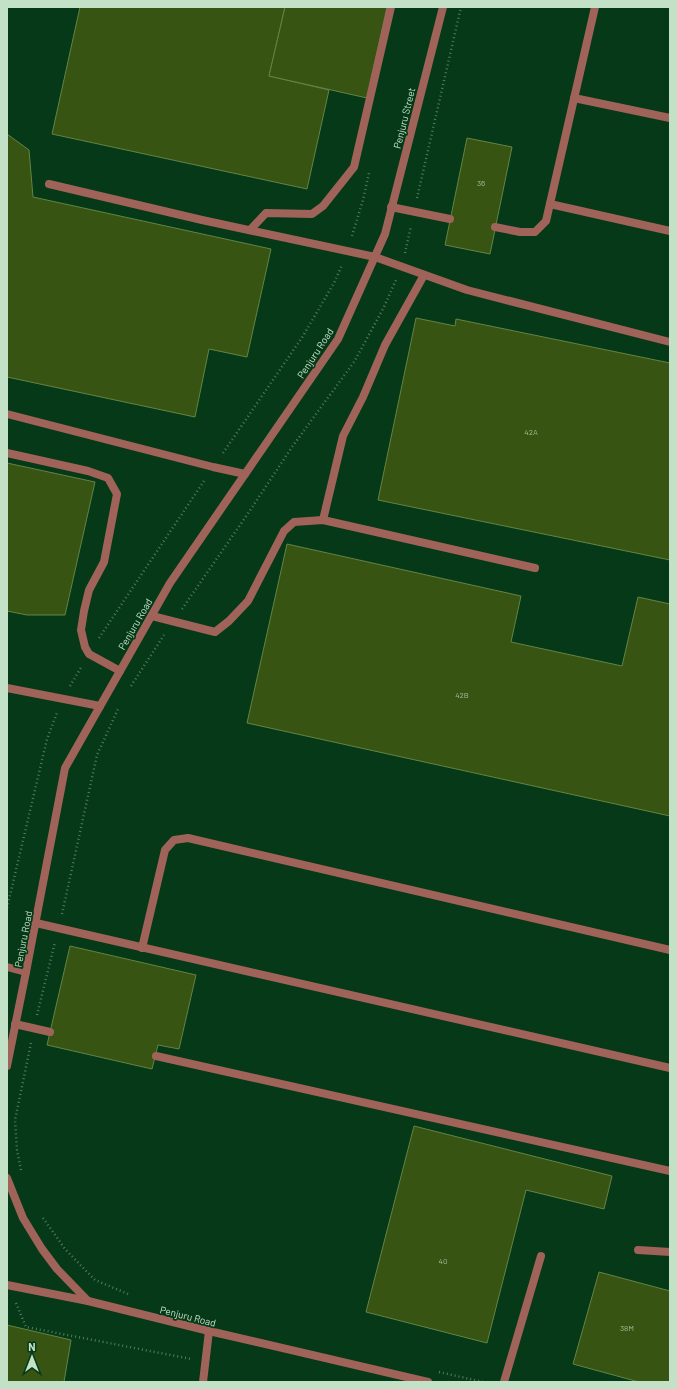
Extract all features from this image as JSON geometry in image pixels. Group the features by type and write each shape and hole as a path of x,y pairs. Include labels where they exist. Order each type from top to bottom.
{"street":[{"path":"250,230 266,213 312,214 323,206 354,167 391,7"},
{"name":"Penjuru Street","path":"385,234 442,7"},
{"path":"496,228 520,232 535,232 546,221 595,7"},
{"path":"574,98 670,118"},
{"path":"49,184 375,257 467,290 670,342"},
{"path":"550,204 670,231"},
{"path":"391,207 450,219"},
{"name":"Penjuru Road","path":"7,1066 36,924 65,768 170,583 338,339 385,234"},
{"path":"323,520 343,436 363,397 385,345 424,275"},
{"path":"7,414 245,474"},
{"path":"7,453 88,471 108,478 113,485 117,494 104,562 89,590 81,630 85,647 89,654 120,672"},
{"path":"152,616 215,632 229,621 248,601 284,531 294,522 323,520 535,568"},
{"path":"7,688 100,706"},
{"path":"142,948 164,850 174,840 188,838 670,950"},
{"path":"36,924 670,1068"},
{"path":"7,967 26,972"},
{"path":"16,1024 50,1032"},
{"path":"156,1056 670,1172"},
{"path":"7,1178 23,1218 42,1249 57,1270 88,1301"},
{"path":"638,1250 670,1252"},
{"path":"504,1382 541,1256"},
{"name":"Penjuru Road","path":"8,1286 88,1301 428,1382"},
{"path":"203,1382 209,1331"}],"path":[{"path":"128,691 173,621 249,512 292,447 354,362 383,309 402,267 461,7"},
{"path":"22,1172 17,1150 15,1120 34,1028 97,755 120,705"},
{"path":"43,1218 65,1249 95,1280 129,1294"},
{"path":"8,1286 26,1327 205,1362"},
{"path":"438,1372 484,1382"}],"building":[{"path":"80,7 285,7 269,76 329,90 307,189 52,134"},
{"path":"285,7 387,7 367,98 269,76"},
{"path":"7,134 29,150 33,197 271,249 247,357 209,349 195,417 7,377"},
{"path":"467,138 512,147 490,254 445,245"},
{"path":"416,318 455,326 456,319 670,363 670,560 378,500"},
{"path":"7,463 95,482 65,615 27,615 7,611"},
{"path":"287,544 521,596 511,642 622,666 638,597 670,604 670,816 247,723"},
{"path":"70,946 196,975 179,1049 158,1045 152,1069 47,1045"},
{"path":"414,1126 612,1176 604,1209 526,1190 487,1343 366,1312"},
{"path":"599,1272 670,1291 670,1382 639,1382 573,1364"},
{"path":"7,1325 71,1340 64,1382 7,1382"}]}
